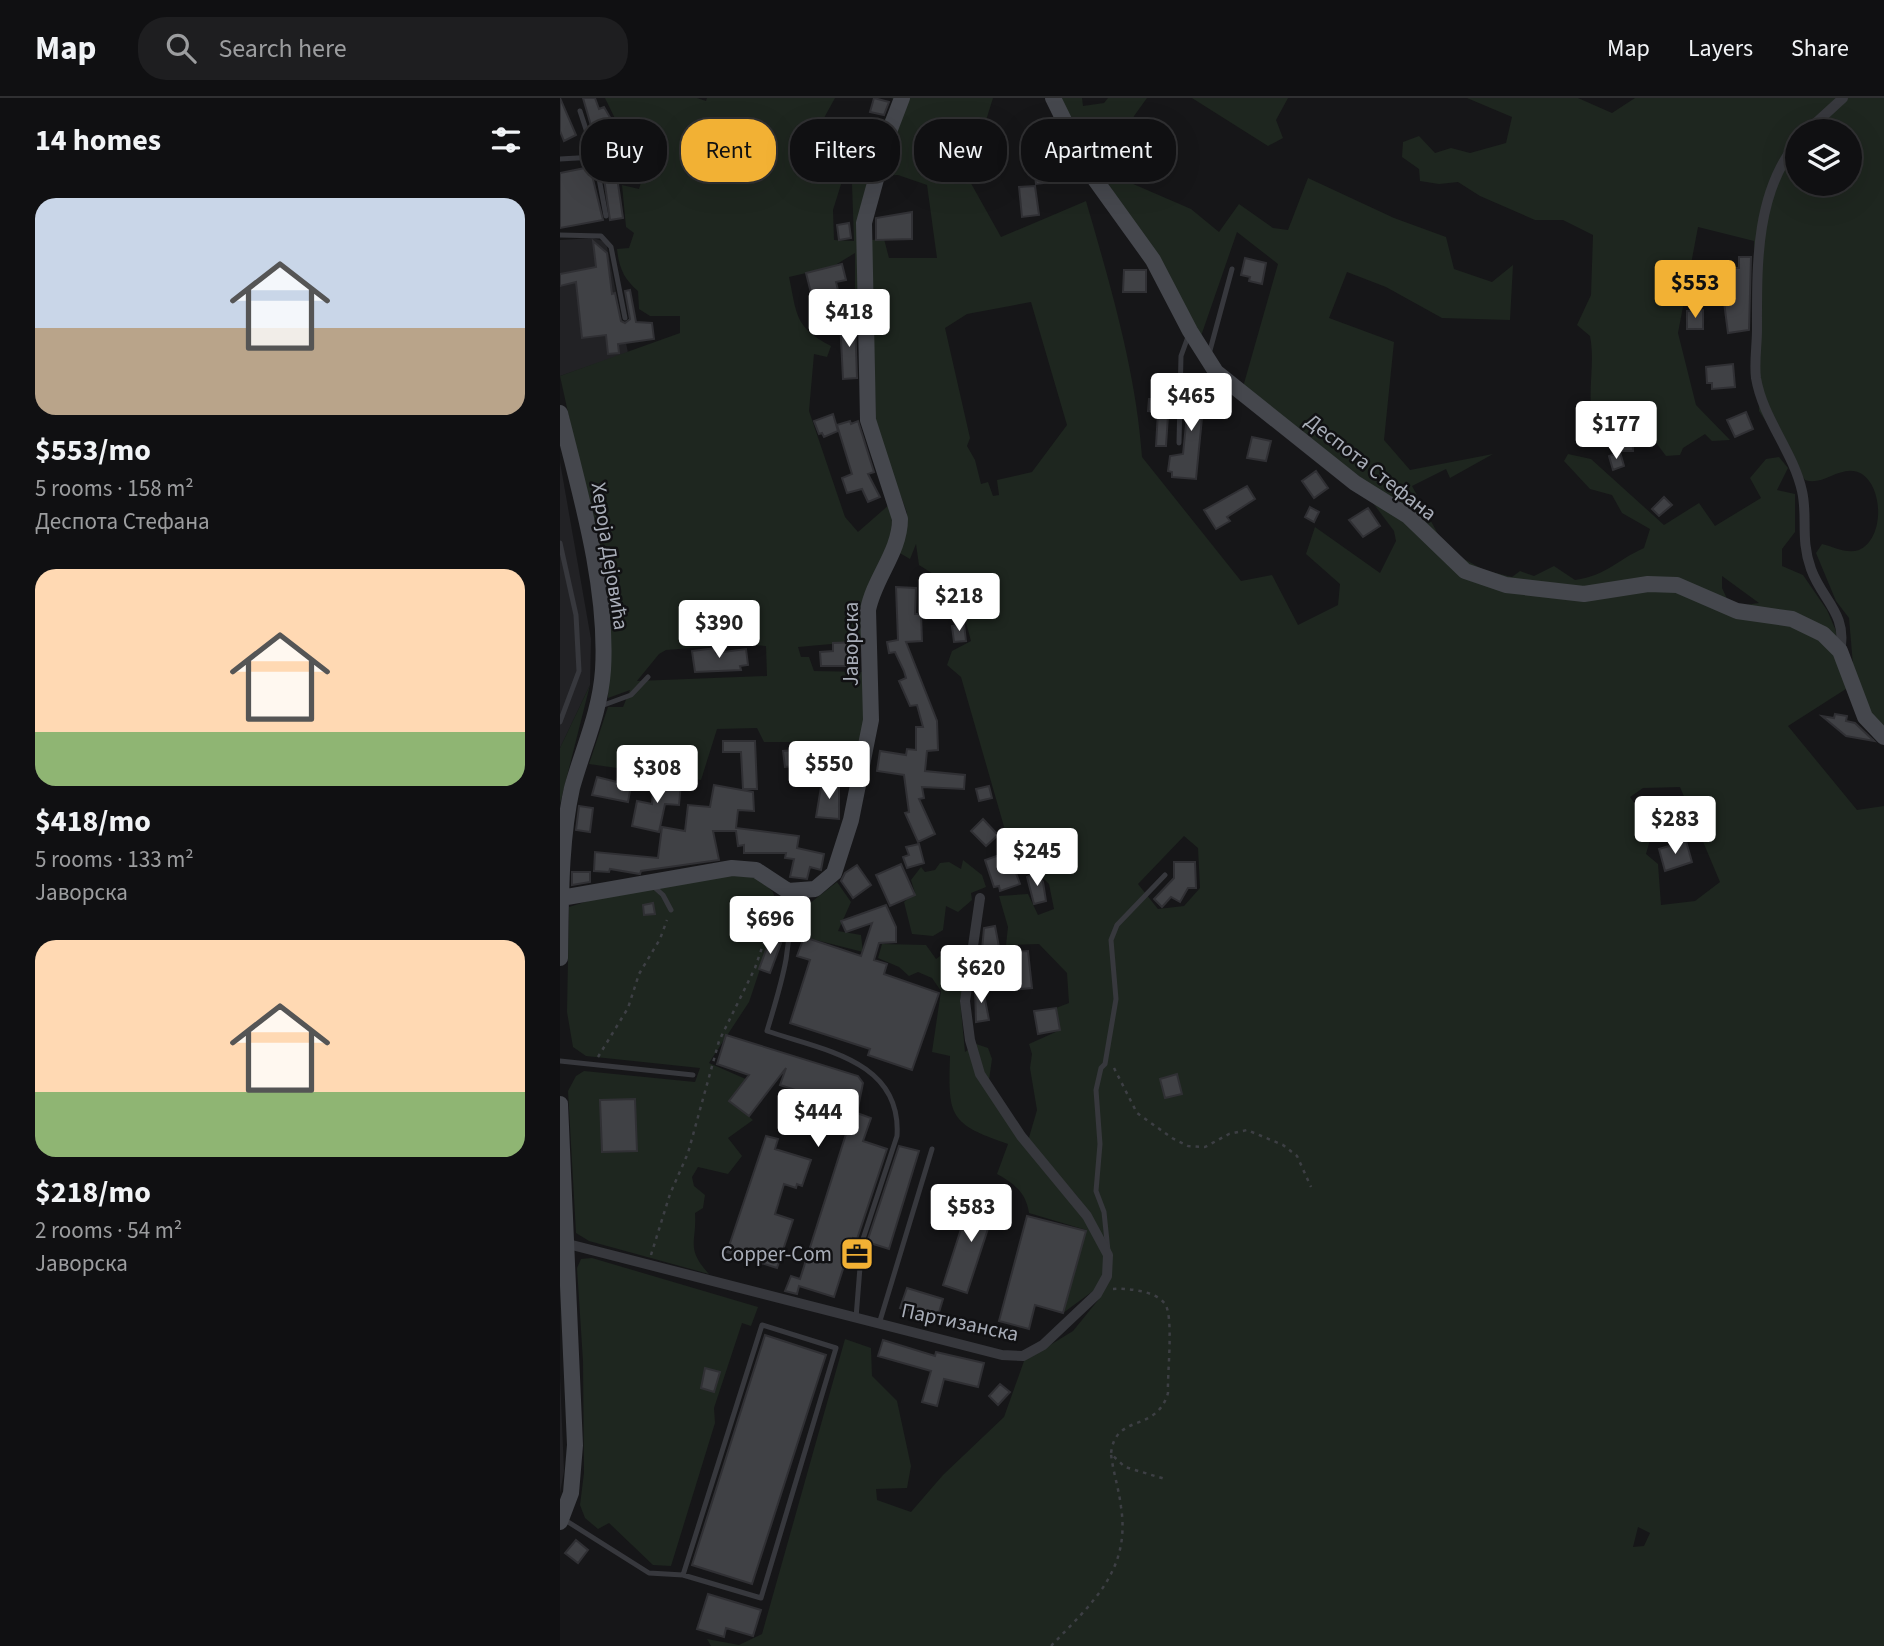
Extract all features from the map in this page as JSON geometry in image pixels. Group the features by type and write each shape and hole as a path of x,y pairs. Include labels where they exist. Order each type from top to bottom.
{"street":[{"name":"Јаворска","path":"788,891 815,889 834,873 843,849 860,781 871,720 868,610 871,594 900,532 900,519 869,420 864,223 889,132 902,98"},
{"name":"Деспота Стефана","path":"1053,98 1089,171 1153,260 1190,331 1216,372 1355,483 1408,516 1465,571 1506,585 1584,594 1648,584 1677,585 1737,611 1793,619 1823,634 1840,651"},
{"path":"1820,119 1843,98"},
{"path":"1785,157 1773,185 1761,230 1756,276 1756,377 1766,409 1799,478 1803,494 1804,545 1812,572 1842,626 1840,651 1865,717 1884,737"},
{"name":"Хероја Дејовића","path":"560,413 584,510 603,626 598,707 571,789 564,844 560,958"},
{"path":"561,898 699,873 744,868 767,874 788,891"},
{"path":"980,898 965,1002 973,1056 980,1074 1021,1136 1087,1216 1108,1255"},
{"path":"560,1104 572,1344 574,1472 561,1520"},
{"name":"Партизанска","path":"568,1244 1002,1355 1023,1356 1043,1345 1097,1294 1107,1276 1108,1255"}],"lane":[{"path":"580,111 583,119"},
{"path":"560,159 581,158"},
{"path":"600,182 606,216"},
{"path":"560,235 601,236 611,247 625,318"},
{"path":"1208,359 1231,269"},
{"path":"1179,443 1181,356 1190,331"},
{"path":"560,543 576,615 579,671 560,722"},
{"path":"598,707 631,695 648,677"},
{"path":"1108,1255 1108,1236 1096,1191 1100,1144 1096,1090 1101,1068 1105,1064 1116,999 1111,940 1117,925 1165,875"},
{"path":"651,883 663,895 671,910"},
{"path":"788,891 791,917 788,962 767,1031 867,1068 885,1089 898,1120 897,1136 862,1242 856,1318"},
{"path":"560,1060 694,1075"},
{"path":"879,1324 932,1149"},
{"path":"561,1520 636,1567 660,1576 683,1575 761,1598 836,1348 762,1325 683,1575"},
{"path":"560,1361 572,1344"}],"path":[{"path":"592,1064 628,1008 639,974 660,939 671,910"},
{"path":"648,1265 670,1194 688,1153 719,1041 745,990 766,936 791,917"},
{"path":"1105,1064 1111,1065 1117,1073 1137,1113 1172,1138 1188,1146 1205,1147 1229,1134 1247,1129 1283,1145 1297,1156 1311,1187"},
{"path":"1051,1646 1103,1591 1122,1550 1121,1507 1111,1454 1116,1434 1157,1415 1168,1393 1169,1318 1166,1305 1153,1296 1121,1288 1097,1294"},
{"path":"1111,1454 1125,1467 1165,1479"}],"shaded area":[{"path":"605,98 697,98 706,101 707,98 835,98 823,119 790,119 790,182 842,182 833,210 834,240 854,241 852,184 865,182 868,188 861,211 871,240 884,239 889,258 937,258 927,185 918,182 970,182 1001,237 1086,201 1128,360 1142,457 1241,581 1272,575 1298,625 1338,605 1340,584 1306,554 1315,527 1380,573 1396,541 1394,531 1367,495 1359,476 1317,448 1243,387 1278,264 1237,232 1200,339 1107,182 1129,182 1191,209 1219,232 1239,204 1273,228 1288,230 1308,178 1394,218 1446,237 1454,269 1492,282 1513,265 1510,320 1442,318 1386,287 1347,272 1329,318 1394,342 1384,440 1410,470 1493,454 1450,478 1446,469 1412,486 1446,549 1484,570 1512,577 1520,571 1534,576 1554,566 1575,580 1604,571 1644,548 1650,529 1622,513 1612,495 1590,489 1564,461 1568,454 1591,459 1664,525 1699,503 1715,526 1761,498 1750,478 1766,459 1779,457 1788,468 1777,490 1795,494 1795,532 1782,549 1782,566 1803,575 1827,610 1836,631 1841,673 1849,687 1788,726 1857,810 1884,806 1884,1646 711,1646 707,1639 739,1645 762,1634 845,1339 871,1348 872,1376 897,1401 911,1466 907,1488 876,1489 877,1500 911,1512 943,1475 1004,1417 1024,1361 1073,1331 1099,1299 1093,1291 1063,1313 1086,1230 1029,1213 1019,1190 997,1174 1008,1144 974,1130 956,1115 950,1092 950,1056 932,1052 941,991 932,978 918,972 909,976 899,967 878,958 882,944 926,945 936,959 954,946 966,977 960,999 965,1052 976,1044 988,1048 992,1059 989,1080 978,1079 1078,1212 1094,1220 1077,1196 1028,1141 1037,1110 1029,1044 1060,1030 1056,1008 1069,1003 1067,973 1039,944 1006,945 1008,927 999,896 1028,894 1038,915 1054,909 1049,884 1009,844 961,677 947,665 952,651 971,641 957,589 919,565 916,544 910,559 898,552 906,532 907,513 876,428 874,351 863,308 855,305 855,253 832,267 789,277 799,318 810,332 831,346 827,357 814,354 809,411 845,517 858,532 890,504 891,534 862,608 864,641 798,647 801,657 809,657 814,671 867,672 864,742 764,742 757,728 717,729 701,780 589,764 608,707 623,707 630,690 608,698 610,625 597,545 560,376 680,333 680,316 650,316 639,309 638,291 623,273 619,262 617,249 629,248 634,233 626,227 622,185 639,189 641,182 667,182 667,119 615,119","holes":["1031,302 1067,425 1032,472 997,480 999,495 993,496 988,482 981,484 975,460 967,446 970,438 945,328 967,314","1722,576 1759,603 1731,607 1722,588","1670,583 1725,605 1696,599","742,644 766,646 767,676 637,681 659,654 666,650","1680,787 1720,882 1695,901 1661,905 1658,864 1646,854 1653,829 1630,797 1643,788","1184,836 1198,848 1200,888 1184,906 1158,909 1138,884","1638,1527 1650,1533 1644,1546 1633,1547"]},
{"path":"891,98 993,98 986,119 914,119 914,181 900,176 900,119 885,119 895,100"},
{"path":"1058,98 1082,98 1083,106 1104,103 1108,98 1147,98 1133,119 1070,119"},
{"path":"1192,98 1288,98 1276,120 1283,138 1268,146"},
{"path":"1467,98 1578,98 1612,113 1635,98 1884,98 1884,732 1875,724 1853,665 1849,618 1836,601 1816,553 1822,544 1849,551 1859,550 1867,544 1877,525 1877,502 1869,481 1855,471 1840,472 1819,480 1805,480 1759,411 1754,241 1698,227 1678,333 1696,405 1730,440 1712,441 1705,434 1683,448 1680,455 1666,456 1636,416 1597,419 1595,428 1591,405 1590,336 1577,325 1591,295 1593,235 1563,220 1535,220 1480,196 1458,182 1439,184 1420,181 1419,169 1402,157 1403,142 1419,136 1435,153 1451,148 1470,153 1506,143 1512,117"},
{"path":"593,238 606,242 628,353 560,376 560,240"},
{"path":"560,462 591,639 590,685 560,748"},
{"path":"590,685 560,804 560,748"},
{"path":"963,860 982,875 986,887 971,893 972,900 958,912 946,906 943,930 933,936 912,934 904,902 915,893 911,880 921,867 925,872 935,870 940,863 949,862 961,869"},
{"path":"738,874 760,879 773,892 779,912 749,1002 709,1063 748,1080 730,1101 753,1120 728,1138 742,1156 728,1174 698,1167 692,1177 694,1186 705,1195 703,1208 695,1213 695,1251 709,1274 589,1241 576,1233 568,1091 576,1076 584,1071 695,1082 700,1068 586,1056 573,1047 567,1012 569,907 610,894"},
{"path":"837,882 851,902 838,931 861,935 863,952 804,937 806,927 799,922 805,907"},
{"path":"592,1258 758,1307 751,1326 742,1323 714,1408 715,1423 671,1566 653,1565 609,1523 598,1529 585,1518 580,1505 584,1473 583,1361 577,1268 581,1259"},
{"path":"560,1376 564,1471 560,1493"}],"building":[{"path":"560,98 576,135 564,141 560,131"},
{"path":"583,98 595,98 599,109 604,107 611,119 589,119"},
{"path":"874,98 889,102 884,115 870,112"},
{"path":"581,169 581,182 594,182 603,220 560,228 560,173"},
{"path":"605,182 618,182 623,218 610,220"},
{"path":"1035,186 1039,215 1022,217 1019,187"},
{"path":"912,212 912,239 876,240 876,218"},
{"path":"849,223 851,238 839,240 837,225"},
{"path":"593,241 607,253 612,294 615,293 621,321 625,323 630,319 625,291 630,290 636,322 652,323 654,339 618,344 619,353 608,354 606,335 582,338 576,282 560,286 560,274 596,267"},
{"path":"1739,257 1751,257 1749,330 1728,333 1723,294 1714,294 1714,268 1739,268"},
{"path":"1245,258 1266,263 1262,284 1249,281 1250,277 1241,275"},
{"path":"842,264 846,280 836,282 838,290 812,297 806,273"},
{"path":"1124,270 1146,270 1146,292 1123,292"},
{"path":"1703,310 1703,329 1687,329 1687,311"},
{"path":"840,320 855,320 857,378 843,379"},
{"path":"1733,364 1735,387 1712,389 1712,383 1707,383 1706,367"},
{"path":"1191,375 1206,377 1196,479 1172,477 1172,472 1168,471 1170,456 1183,454"},
{"path":"1149,399 1169,400 1166,446 1156,446 1158,412 1148,411"},
{"path":"1746,412 1753,429 1735,437 1727,420"},
{"path":"833,414 838,431 824,437 822,433 819,434 814,421"},
{"path":"850,421 851,424 858,421 874,472 868,474 880,497 868,502 862,489 847,493 842,478 852,474 837,425"},
{"path":"1614,425 1632,425 1633,451 1614,451"},
{"path":"1252,437 1271,441 1266,461 1247,458"},
{"path":"1620,452 1624,466 1613,470 1609,456"},
{"path":"1316,471 1328,488 1314,498 1302,481"},
{"path":"1247,486 1255,499 1227,517 1230,521 1216,529 1204,510"},
{"path":"1664,497 1672,505 1659,516 1652,509"},
{"path":"1310,507 1319,512 1314,522 1305,517"},
{"path":"1368,508 1380,526 1363,537 1349,520"},
{"path":"896,587 916,588 915,614 921,614 922,641 906,642 937,721 938,750 927,751 925,771 965,775 964,789 922,787 924,798 919,799 935,834 918,842 905,813 909,812 904,775 877,771 880,751 906,755 907,749 916,750 916,727 923,727 917,705 910,706 899,681 906,678 904,671 895,652 889,653 887,642 898,640"},
{"path":"964,624 966,641 954,642 952,626"},
{"path":"858,642 858,666 821,666 820,652 833,651 833,643"},
{"path":"715,648 716,653 746,649 748,665 740,666 741,670 695,672 692,651"},
{"path":"1835,714 1847,716 1846,721 1855,723 1874,741 1846,736 1822,716 1834,718"},
{"path":"723,741 755,741 757,789 743,789 741,752 723,752"},
{"path":"806,743 835,745 833,772 811,770 804,765 785,767 783,751 805,749"},
{"path":"597,777 617,782 618,777 632,780 628,802 592,795"},
{"path":"654,780 681,783 679,805 665,804 659,832 632,826 637,801 652,804"},
{"path":"822,781 839,782 839,819 816,817"},
{"path":"714,785 753,792 754,811 738,810 736,828 799,836 797,848 824,854 821,870 810,867 807,879 790,877 794,859 785,858 786,853 744,853 744,845 738,846 736,831 713,831 719,860 641,871 640,874 610,869 609,872 594,871 595,852 658,858 662,827 685,831 688,805 710,807"},
{"path":"989,786 992,798 979,801 976,789"},
{"path":"579,806 593,808 590,832 576,830"},
{"path":"983,819 998,835 986,846 971,831"},
{"path":"1686,841 1692,862 1665,871 1659,849"},
{"path":"919,844 924,863 907,868 903,857 909,855 906,847"},
{"path":"1005,853 1009,867 1013,865 1020,884 1000,891 999,886 994,887 985,860"},
{"path":"1174,862 1195,862 1196,888 1188,888 1180,902 1171,897 1162,907 1154,899 1174,878"},
{"path":"901,864 915,895 890,906 876,875"},
{"path":"857,865 871,885 853,898 841,881 845,873"},
{"path":"572,872 590,872 590,882 572,885"},
{"path":"1036,872 1043,882 1046,901 1034,904 1027,877"},
{"path":"653,903 655,914 644,915 643,905"},
{"path":"886,905 896,927 896,942 879,943 874,960 887,964 884,974 939,993 912,1070 868,1055 870,1049 790,1023 810,960 797,956 804,937 861,956 872,923 846,932 841,921"},
{"path":"995,926 999,947 982,950 984,928"},
{"path":"770,939 781,943 770,973 759,969"},
{"path":"1028,951 1032,988 1010,990 1006,953"},
{"path":"982,984 989,1020 976,1022 975,985"},
{"path":"1056,1008 1060,1030 1038,1034 1034,1011"},
{"path":"726,1035 858,1076 863,1083 857,1113 871,1118 863,1141 887,1149 834,1297 799,1286 797,1294 785,1291 791,1276 800,1279 846,1134 805,1116 814,1096 780,1085 786,1068 749,1116 729,1101 749,1075 717,1064"},
{"path":"1177,1074 1182,1094 1165,1098 1160,1079"},
{"path":"635,1099 637,1151 602,1152 600,1100"},
{"path":"766,1136 778,1139 775,1149 811,1160 802,1186 797,1184 796,1188 784,1184 775,1214 793,1220 777,1268 727,1252"},
{"path":"899,1146 919,1151 889,1249 867,1242"},
{"path":"981,1190 999,1195 967,1293 943,1285 961,1229 964,1230 967,1222 971,1223"},
{"path":"1027,1216 1086,1231 1063,1313 1035,1305 1029,1329 999,1321"},
{"path":"907,1288 943,1299 937,1319 900,1308"},
{"path":"765,1335 826,1355 752,1584 692,1565"},
{"path":"883,1340 935,1356 936,1352 984,1363 978,1387 944,1379 937,1406 922,1402 931,1371 878,1356"},
{"path":"705,1368 720,1372 714,1392 701,1388"},
{"path":"1000,1384 1010,1392 998,1405 989,1396"},
{"path":"576,1540 588,1550 578,1563 565,1553"},
{"path":"708,1594 761,1610 753,1636 726,1628 724,1637 697,1629"}],"place":[{"name":"Copper-Com","path":"857,1254"}]}
